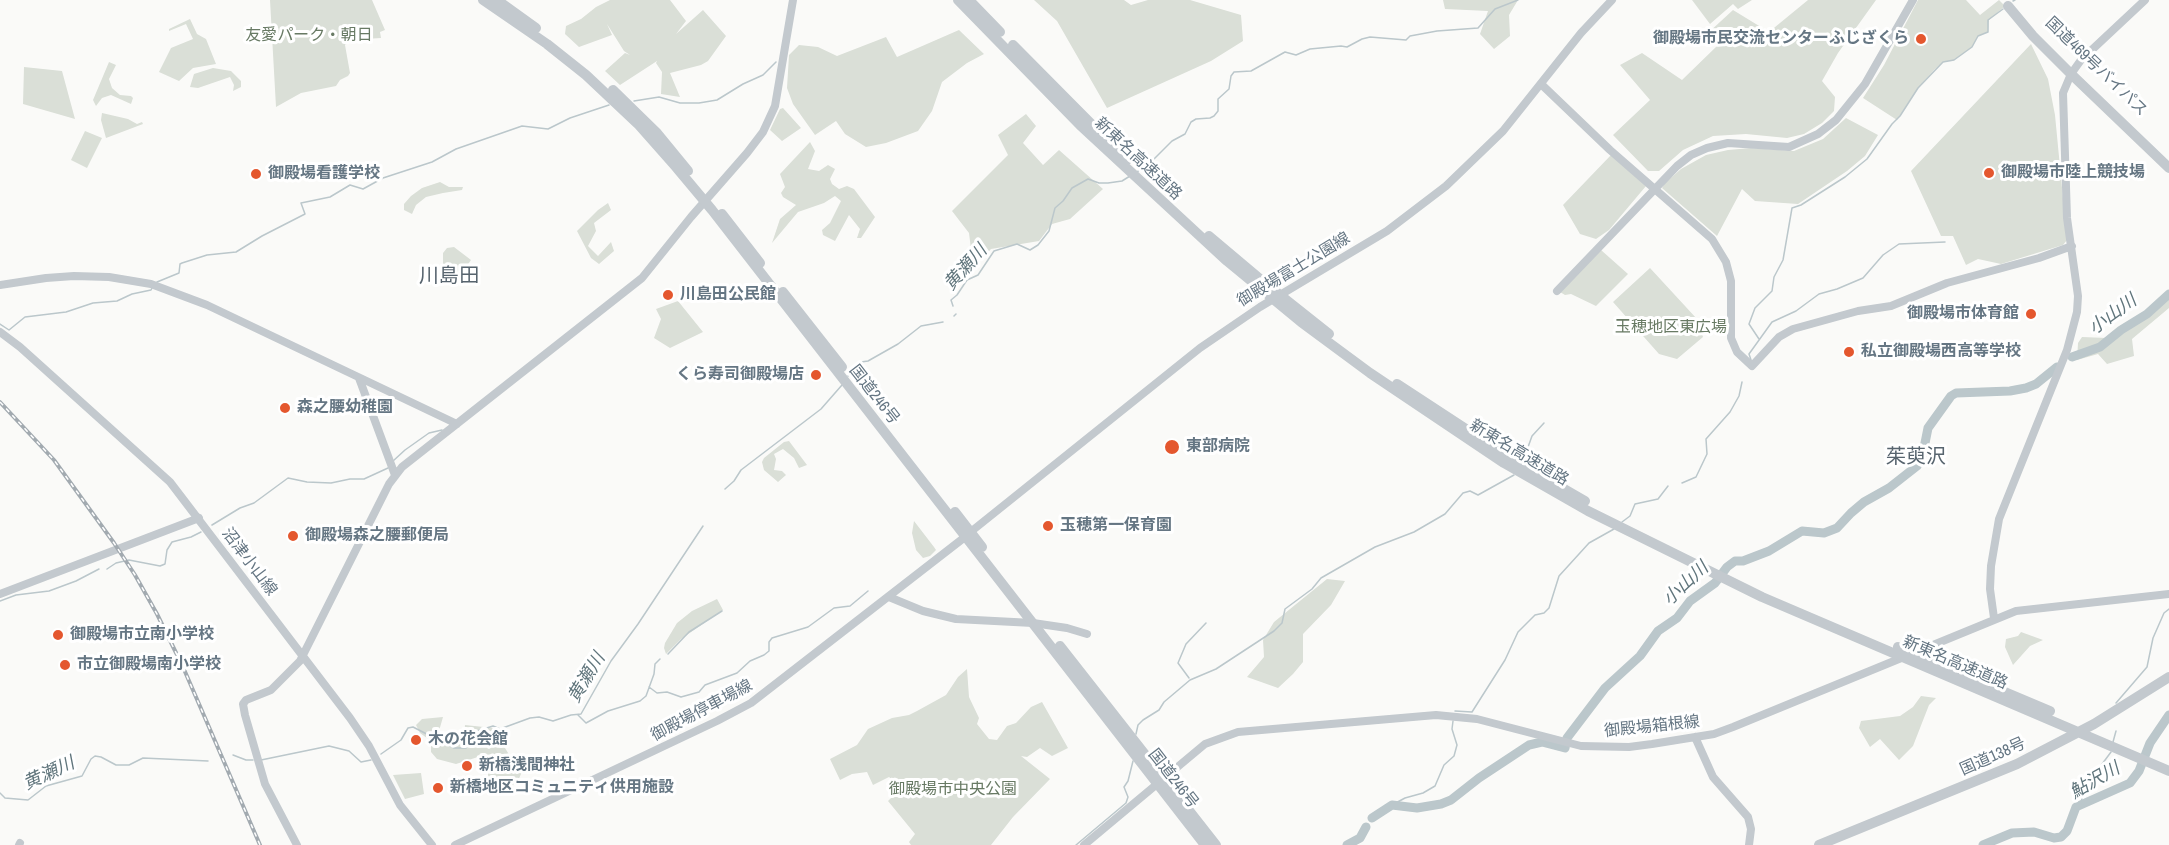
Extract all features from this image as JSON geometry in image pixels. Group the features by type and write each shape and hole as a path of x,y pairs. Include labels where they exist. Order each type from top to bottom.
{"highway":[{"name":"国道246号","path":"483,0 547,44 612,98 706,199"},
{"name":"国道246号","path":"497,0 571,54 626,101 656,132 1160,781 1205,845"},
{"name":"新東名高速道路","path":"958,0 1080,125 1227,261 1301,322 1370,373 1504,463 1609,522 1762,597 2169,771"},
{"name":"新東名高速道路","path":"969,0 1132,165 1240,263 1337,340 1410,393 1489,445 1592,505 1715,567 2169,763"},
{"name":"国道469号バイパス","path":"2006,3 2039,32 2072,71 2168,164"},
{"name":"国道138号","path":"1819,845 2017,764 2094,724 2169,677"},
{"name":"国道246号","path":"1160,781 1216,845"}],"main road":[{"name":"御殿場富士公園線","path":"967,534 1215,337 1260,307 1387,231 1418,209 1485,150 1581,33 1612,0"}],"street":[{"path":"297,845 271,799 243,704 248,698 271,690 283,680 303,656 395,475 417,453 642,278 706,199 742,159 763,132 770,118 778,90 793,0"},
{"path":"1557,291 1655,188 1691,155 1728,143 1789,147 1818,134 1836,120 1865,84 1913,0"},
{"path":"1994,618 1990,589 1991,566 1999,519 2067,350 2078,296 2067,218 2063,101 2065,87 2072,71 2145,0"},
{"path":"1541,84 1610,150 1706,233 1722,255 1731,281 1731,338 1737,352 1752,366 1779,337 1792,329 1858,311 1891,306 1947,283 2038,258 2072,246"},
{"path":"0,285 74,276 109,278 152,285 207,305 457,424"},
{"name":"沼津小山線","path":"0,332 26,352 162,474 199,518 364,737 400,805 432,845"},
{"path":"359,378 395,475"},
{"path":"0,594 199,518"},
{"name":"御殿場停車場線","path":"455,845 751,703 967,534"},
{"name":"御殿場箱根線","path":"1084,845 1205,744 1238,732 1424,715 1458,716 1581,746 1629,747 1695,737 1733,727 1994,618 2016,611 2169,594"},
{"path":"889,597 923,611 956,619 1038,623 1087,634"},
{"path":"1695,737 1713,777 1748,817 1751,828 1749,845"}],"green space":[{"name":"友愛パーク・朝日","path":"270,0 372,0 385,30 380,32 381,38 348,40 345,45 350,73 336,86 301,93 276,107"},
{"path":"610,0 670,0 686,21 676,34 703,10 726,36 708,61 670,73 680,97 661,94 662,72 657,61 620,85 605,71 625,53 630,55 624,51 607,24 612,35 579,47 565,34 566,26"},
{"path":"1034,0 1124,0 1131,5 1148,0 1190,0 1241,15 1243,41 1211,61 1107,108 1057,21"},
{"path":"1443,0 1518,0 1509,15 1510,36 1494,49 1480,34 1488,11 1445,9"},
{"path":"1692,0 1752,0 1738,9 1733,4 1710,24"},
{"path":"1808,0 1876,0 1838,53 1822,81 1835,97 1834,111 1822,123 1804,134 1787,138 1746,134 1713,136 1683,150 1659,171 1648,171 1613,135 1650,100 1620,65 1642,53 1682,80 1717,46 1708,33 1733,10 1769,32"},
{"path":"1918,0 1966,0 1980,15 1999,0 2005,6 1989,20 1988,32 1978,36 1972,47 1954,60 1943,62 1934,70 1918,88 1897,120 1863,98 1884,65"},
{"path":"190,19 197,34 206,39 216,64 193,68 179,81 159,72 171,48 193,39 186,24 169,31 169,29"},
{"path":"959,30 984,54 967,63 942,82 932,111 918,131 886,143 866,147 845,134 836,121 815,135 793,104 787,88 789,55 799,45 818,47 837,56 886,37 897,57"},
{"path":"2031,44 2048,79 2055,115 2067,240 2063,245 2001,264 1978,259 1966,265 1953,236 1941,236 1911,171"},
{"path":"109,62 116,65 109,79 112,88 120,95 131,96 133,98 131,104 111,95 102,98 96,106 93,100"},
{"path":"24,67 62,71 75,119 23,104"},
{"path":"213,68 231,71 241,81 241,87 233,91 234,85 230,77 198,88 190,87 194,74"},
{"path":"783,108 801,128 782,141 770,130 780,109"},
{"path":"102,113 143,124 106,138 101,120"},
{"path":"1026,114 1036,126 1023,143 1043,165 1059,150 1103,189 1070,219 1052,224 1039,241 991,249 980,261 972,257 969,233 952,211 1008,155 998,135"},
{"path":"1846,118 1878,135 1865,156 1798,204 1755,201 1742,189 1717,236 1662,188 1681,169 1706,155 1751,148 1794,151 1823,139"},
{"path":"85,131 102,138 87,168 71,160"},
{"path":"810,142 815,151 808,169 819,171 828,165 835,169 830,179 832,184 839,189 847,186 854,189 875,217 861,238 857,238 860,229 849,215 835,241 823,235 822,230 830,223 841,201 835,196 824,203 798,212 772,243 780,219 796,205 783,197 781,193 785,187 780,174"},
{"path":"1611,155 1646,186 1609,230 1596,239 1580,234 1563,205"},
{"path":"440,182 449,187 463,187 462,190 426,197 416,205 412,214 404,210 404,204 411,196 422,188"},
{"path":"608,203 611,210 594,223 596,231 588,246 598,256 611,242 614,251 599,264 591,258 577,231"},
{"path":"454,247 471,260 464,270 452,273 449,279 443,268 443,253 447,248"},
{"path":"1601,250 1628,274 1596,306 1571,294 1565,295 1560,292"},
{"name":"玉穂地区東広場","path":"1650,268 1697,319 1703,337 1677,359 1659,354 1613,302"},
{"path":"2169,297 2169,308 2132,339 2134,356 2107,364 2098,354 2077,360 2078,343 2082,337 2107,338"},
{"path":"678,301 703,332 670,348 654,338 661,319 656,309"},
{"path":"789,441 807,465 799,468 794,458 783,449 774,454 776,459 774,470 782,471 786,475 778,482 764,470 762,462 784,442"},
{"path":"914,521 936,550 930,556 923,558 916,550 912,533"},
{"path":"1327,579 1345,581 1331,605 1303,634 1303,662 1278,688 1247,677 1264,657 1263,640 1274,622"},
{"path":"717,599 723,610 681,639 666,654 665,643 677,623 692,611"},
{"path":"2021,632 2043,640 2030,646 2013,665 2005,647 2006,639 2018,636"},
{"name":"御殿場市中央公園","path":"967,669 969,697 979,718 977,724 989,739 997,740 1007,726 1016,723 1031,707 1042,702 1068,748 1052,756 1040,748 1027,757 1021,756 1050,779 1013,817 991,845 911,845 909,842 915,834 888,801 899,790 894,781 889,777 873,785 867,772 852,774 840,780 830,759 857,745 868,729 892,718 909,715 946,695 958,677"},
{"path":"1921,696 1936,698 1929,705 1913,746 1899,760 1880,739 1870,747 1859,728 1861,721 1900,716 1913,707"},
{"path":"443,717 439,731 446,740 464,738 465,725 493,728 507,735 505,748 521,774 517,783 488,795 488,771 481,756 456,764 437,759 431,752 431,741 420,733 416,725 422,719"},
{"path":"421,773 424,794 405,799 393,775"}],"waterway":[{"path":"1137,172 1148,165 1172,141 1185,134 1191,122 1214,116 1218,111 1218,99 1229,89 1234,72 1251,71 1285,52 1296,55 1310,49 1347,47 1370,37 1406,40 1410,36 1437,31 1478,28 1495,9 1518,0"},
{"path":"1759,339 1749,324 1755,308 1772,291 1774,277 1783,260 1792,208 1801,205 1845,177 1867,159 1918,88 1943,62 1954,60 1972,47 1978,36 1988,32 1988,20 2003,9"},
{"path":"634,101 659,97 680,103 717,100 763,75 776,62"},
{"path":"157,282 179,273 182,263 207,255 236,252 305,214 301,203 330,197 350,185 363,189 383,178 432,162 456,149 522,126 548,129 570,118 609,105"},
{"name":"黄瀬川","path":"953,306 951,300 967,280 978,275 994,251 1017,244 1030,250 1038,245 1049,231 1055,208 1072,188 1088,179 1108,183 1122,181 1130,176"},
{"path":"1751,360 1749,354 1772,322 1796,311 1819,294 1863,278 1883,255 1899,244 1945,242"},
{"path":"0,324 9,330 25,317 66,312 93,303 117,301 152,288"},
{"name":"小山川","path":"2072,357 2100,347 2121,330 2147,314 2169,294"},
{"name":"黄瀬川","path":"848,376 861,362 868,361 898,344 921,326 943,322"},
{"name":"小山川","path":"1372,818 1392,805 1417,808 1451,800 1479,778 1529,745 1542,742 1565,748 1567,738 1605,688 1640,656 1658,631 1677,618 1690,601 1715,583 1727,567 1735,561 1743,561 1769,551 1802,531 1824,533 1837,528 1864,502 1889,488 1917,466 1923,453 1928,428 1951,396 1956,393 2010,391 2026,388 2036,384 2057,367"},
{"path":"1682,483 1696,477 1707,454 1706,439 1730,412 1739,396 1742,382"},
{"name":"黄瀬川","path":"725,489 741,470 821,409 842,385"},
{"path":"1523,461 1532,436 1544,423"},
{"path":"393,461 429,433 442,430"},
{"path":"212,525 240,508 254,503 288,478 331,483 364,479 388,468"},
{"path":"1136,734 1138,725 1159,710 1164,702 1190,680 1216,669 1274,631 1282,623 1285,609 1312,589 1321,578 1375,547 1414,532 1445,514 1463,493 1470,491 1478,495 1514,475"},
{"path":"1622,522 1630,516 1635,504 1658,499 1668,486"},
{"name":"黄瀬川","path":"381,754 401,740 408,728 413,727 454,748 466,748 477,731 493,726 500,729 530,718 539,717 553,721 581,714 611,661 703,526"},
{"path":"1455,711 1472,712 1505,660 1518,632 1535,615 1544,613 1549,608 1559,576 1589,543 1614,529"},
{"path":"107,569 116,563 129,560 160,566 165,564 167,550 172,542 201,532"},
{"path":"0,601 16,595 49,591 99,569"},
{"path":"649,687 657,693 667,692 681,697 699,692 705,685 737,673 750,661 764,655 769,651 769,642 772,638 808,627 834,608 850,606 868,591"},
{"path":"2116,703 2147,667 2153,638 2164,613 2169,609"},
{"path":"668,654 689,632 722,611"},
{"path":"1189,678 1178,663 1186,644 1206,623"},
{"path":"578,715 586,723 608,711 640,701 646,696 655,664 660,659"},
{"name":"鮎沢川","path":"1983,845 2012,833 2034,832 2054,838 2061,837 2067,831 2076,807 2130,783 2139,771 2150,743 2169,715"},
{"path":"1392,805 1435,786 1444,765 1454,756 1457,745 1452,729 1453,721"},
{"path":"2113,742 2116,731"},
{"name":"黄瀬川","path":"261,760 329,746 349,751 361,762 371,760"},
{"path":"2081,804 2083,792 2088,783 2111,752"},
{"name":"黄瀬川","path":"233,755 253,760"},
{"name":"黄瀬川","path":"0,793 5,798 28,800 46,786 82,776 95,756 116,765 129,765 143,758 208,761"},
{"path":"1076,845 1126,803 1128,797 1124,787 1128,781 1133,761"},
{"name":"小山川","path":"1347,845 1360,838 1366,827"}],"railway":[{"path":"0,402 54,460 135,575 183,667 260,845"}],"place":[{"name":"御殿場市民交流センターふじざくら","path":"1921,39"},
{"name":"御殿場市陸上競技場","path":"1989,173"},
{"name":"御殿場看護学校","path":"256,174"},
{"name":"川島田公民館","path":"668,295"},
{"name":"御殿場市体育館","path":"2031,314"},
{"name":"私立御殿場西高等学校","path":"1849,352"},
{"name":"くら寿司御殿場店","path":"816,375"},
{"name":"森之腰幼稚園","path":"285,408"},
{"name":"東部病院","path":"1172,447"},
{"name":"玉穂第一保育園","path":"1048,526"},
{"name":"御殿場森之腰郵便局","path":"293,536"},
{"name":"御殿場市立南小学校","path":"58,635"},
{"name":"市立御殿場南小学校","path":"65,665"},
{"name":"木の花会館","path":"416,740"},
{"name":"新橋浅間神社","path":"467,766"},
{"name":"新橋地区コミュニティ供用施設","path":"438,788"}],"district":[{"name":"川島田","path":"449,277"},
{"name":"茱萸沢","path":"1916,458"}]}
